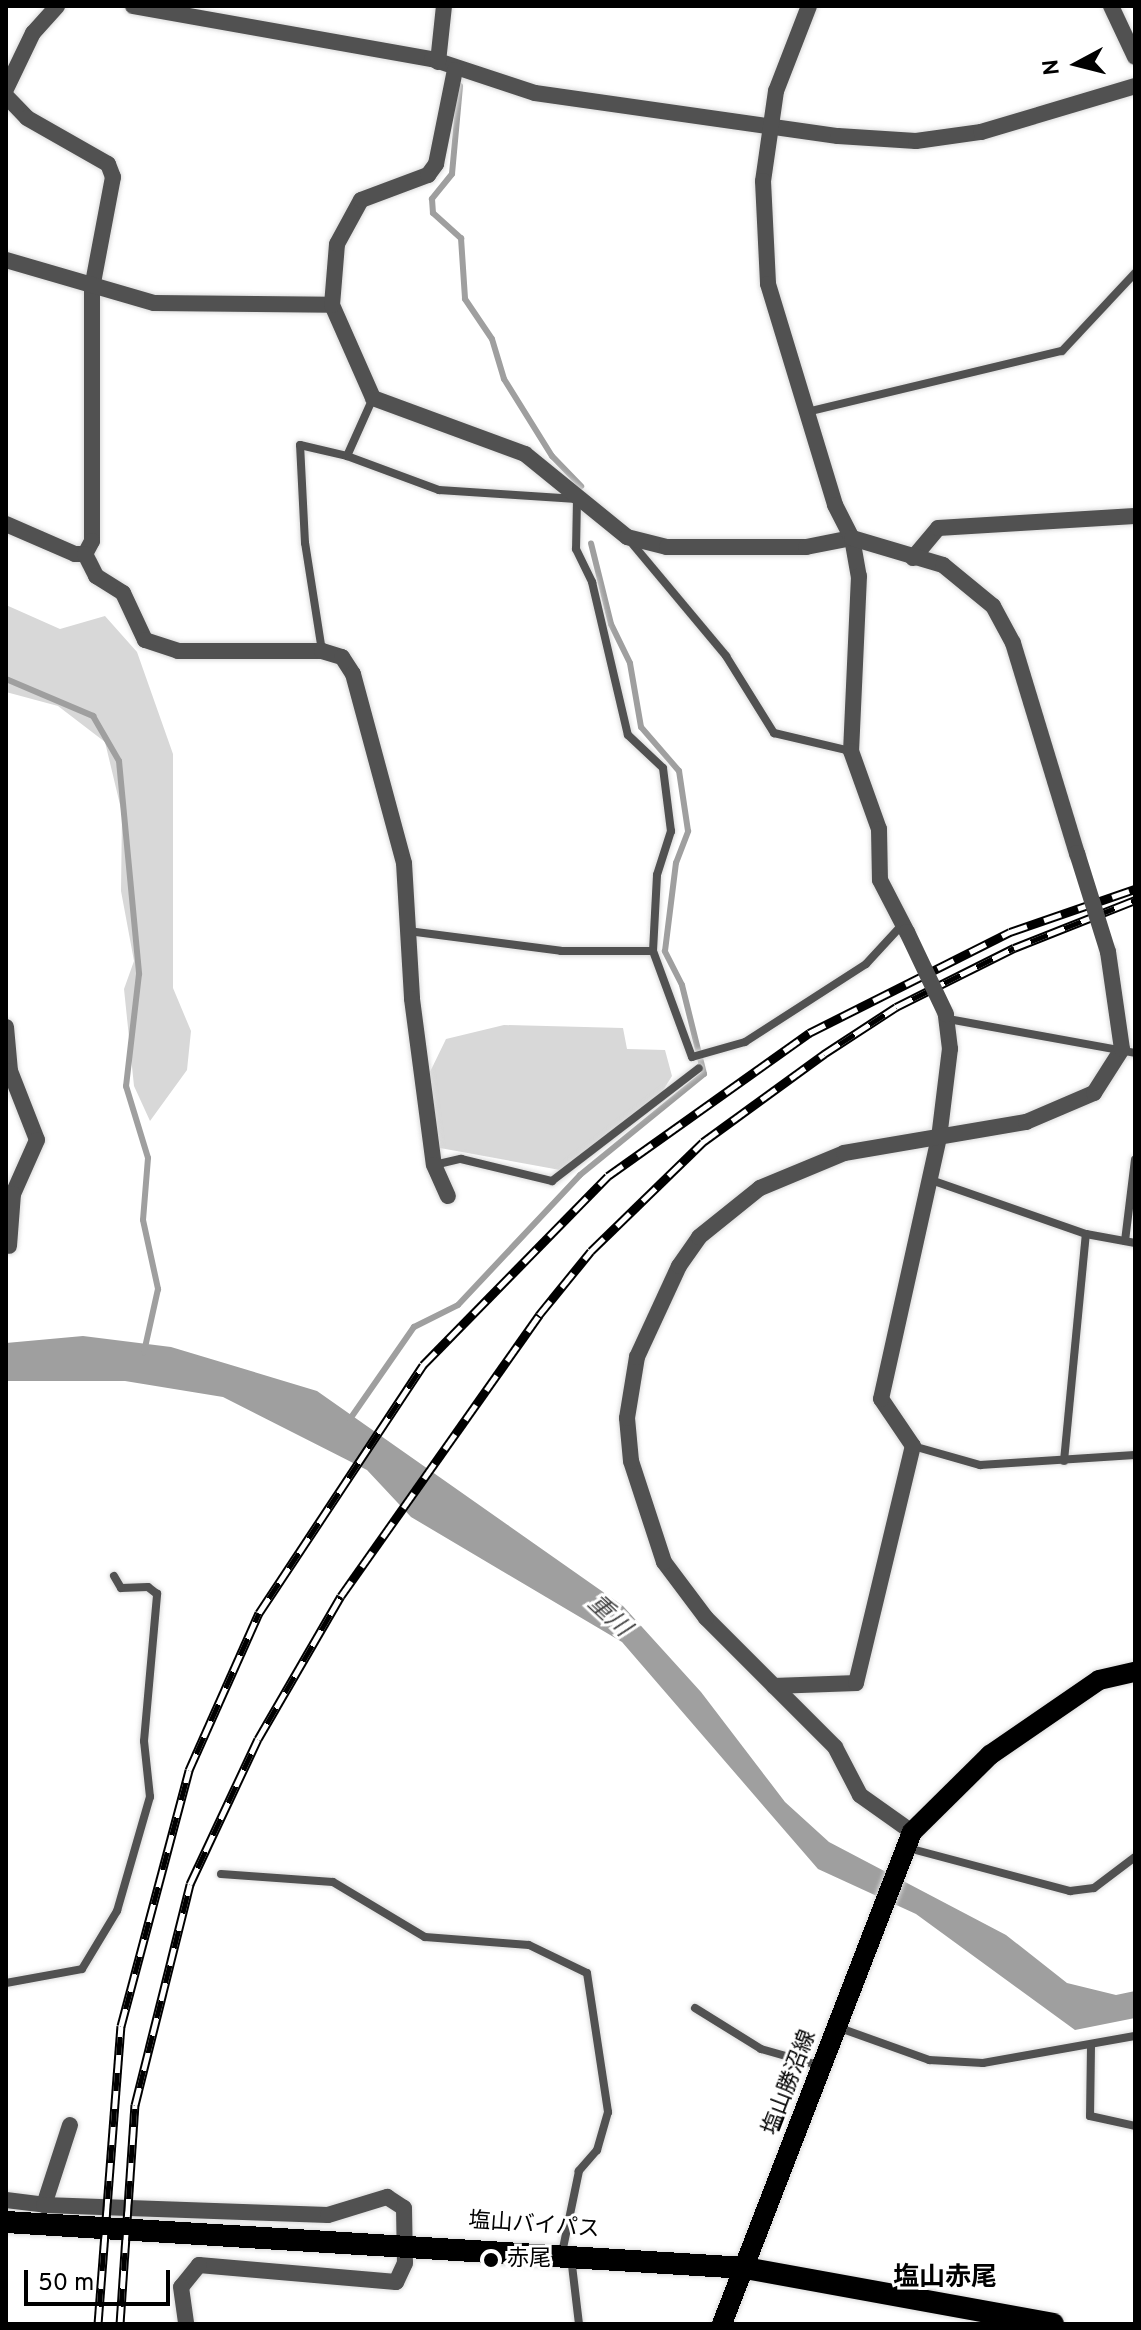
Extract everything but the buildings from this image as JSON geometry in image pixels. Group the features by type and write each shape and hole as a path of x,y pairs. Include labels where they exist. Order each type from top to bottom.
{"highway":[{"name":"塩山バイパス","path":"6,2222 407,2244 745,2268 1053,2324"}],"main road":[{"path":"906,1845 990,1755 1099,1680 1135,1672"},
{"name":"塩山勝沼線","path":"722,2324 906,1845"}],"street":[{"path":"6,89 33,33 57,6"},
{"path":"133,6 438,62 455,70 535,93 916,141 981,132 1135,86"},
{"path":"438,62 444,6"},
{"path":"774,1686 856,1683 913,1446 881,1399 939,1138 947,1017 880,880 879,829 851,751 859,576 852,538 835,505 768,284 767,124 809,6"},
{"path":"1111,6 1135,57"},
{"path":"455,70 436,164 428,175 361,200 337,244 332,305 373,398 525,454 627,537 667,547 806,547 852,538 943,565 993,606 1013,643 1118,981 1128,1051 1107,1078 1077,1105 939,1138 844,1153 760,1188 699,1237 646,1327 627,1418 650,1532 681,1589 835,1747 860,1795 906,1845"},
{"path":"6,96 27,118 108,164 113,177 92,288 93,517 85,554 96,576 123,593 145,640 178,651 322,651 342,657 353,674 404,863 408,930 434,1165 448,1196"},
{"path":"6,260 92,288 154,303 332,305"},
{"path":"913,558 938,528 1135,516"},
{"path":"6,524 60,551 85,554"},
{"path":"6,1027 10,1071 37,1140 13,1194 9,1246"},
{"path":"44,2205 70,2125"},
{"path":"6,2200 44,2205 328,2215 394,2198 404,2208 407,2244 401,2277 387,2285 349,2273 199,2265 181,2287 186,2324"}],"lane":[{"path":"807,412 1062,351 1135,273"},
{"path":"347,456 373,398"},
{"path":"322,651 305,543 300,445 347,456 439,490 577,499 576,549 592,582 628,735 663,768 671,831 657,875 653,951 692,1057 745,1042 866,964 904,928"},
{"path":"627,537 726,656 774,733 851,751"},
{"path":"408,930 561,951 653,951"},
{"path":"947,1017 1128,1051"},
{"path":"434,1165 461,1159 552,1181 699,1068"},
{"path":"1125,1241 1135,1160"},
{"path":"931,1180 1086,1234 1135,1243"},
{"path":"1064,1461 1086,1234"},
{"path":"913,1446 980,1465 1135,1455"},
{"path":"6,1983 82,1969 117,1911 150,1797 144,1741 157,1594 121,1588 114,1576"},
{"path":"906,1845 1070,1891 1094,1888 1135,1857"},
{"path":"221,1874 333,1882 425,1937 529,1945 587,1973 608,2112 597,2150 579,2171 566,2254 579,2324"},
{"path":"695,2008 761,2049 822,2066"},
{"path":"838,2025 929,2060 1018,2060 1135,2036"},
{"path":"1091,2046 1090,2116 1135,2126"}],"shaded area":[{"path":"6,605 60,629 105,616 137,652 173,754 173,988 191,1031 187,1070 150,1121 134,1086 124,989 134,961 121,891 122,813 105,742 58,706 6,692"},
{"path":"504,1025 623,1028 627,1049 665,1050 672,1076 662,1092 560,1170 440,1148 429,1074 446,1039"}],"water":[{"name":"重川","path":"83,1336 171,1347 317,1391 623,1606 701,1692 785,1802 829,1842 1006,1935 1067,1983 1116,1995 1135,1991 1135,2018 1075,2030 916,1914 818,1869 622,1642 411,1517 367,1470 223,1397 125,1381 6,1381 6,1343"}],"waterway":[{"path":"460,86 452,174 432,199 433,213 461,238 465,299 492,339 504,379 552,456 581,486"},
{"path":"350,1419 414,1327 458,1305 580,1175 704,1074 682,985 665,951 676,863 688,831 679,771 641,727 630,663 611,624 591,543"},
{"path":"6,679 93,716 119,761 139,974 126,1086 148,1158 143,1220 158,1289 144,1352"}],"railway":[{"path":"98,2324 121,2026 189,1770 259,1613 423,1365 608,1176 809,1033 1010,932 1135,889"},
{"path":"120,2324 135,2105 190,1884 258,1739 341,1596 539,1315 591,1251 703,1142 824,1054 896,1007 1014,948 1135,900"}],"place":[{"name":"赤尾","path":"491,2260"}],"district":[{"name":"塩山赤尾","path":"945,2279"}]}
